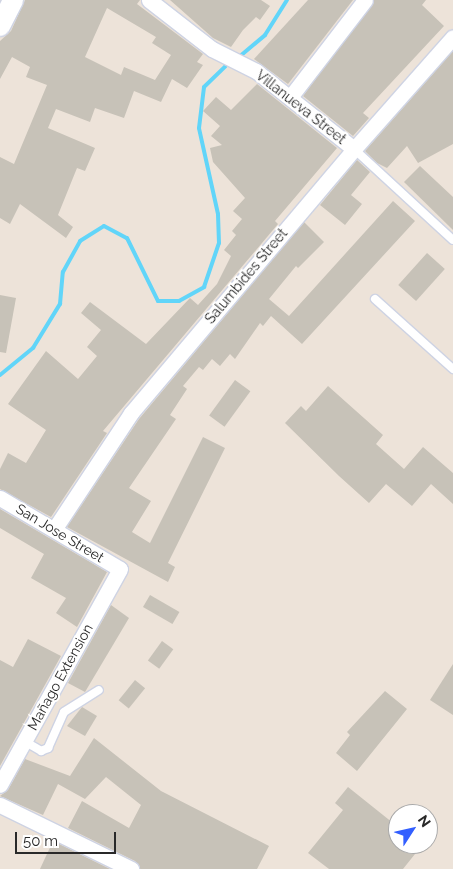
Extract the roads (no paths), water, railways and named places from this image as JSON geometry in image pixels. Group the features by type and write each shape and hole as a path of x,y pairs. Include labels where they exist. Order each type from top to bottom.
{"main road":[{"path":"0,26 13,0"}],"street":[{"path":"291,96 365,0"},
{"name":"Villanueva Street","path":"155,2 212,49 256,71 291,96 354,149"},
{"name":"Salumbides Street","path":"55,528 131,413 354,149 453,37"},
{"name":"San Jose Street","path":"0,498 55,528 120,569"},
{"name":"Mañago Extension","path":"0,785 120,569"},
{"path":"0,805 131,869"}],"lane":[{"path":"354,149 453,240"},
{"path":"375,299 453,369"},
{"path":"24,741 41,751 48,748 64,712 99,690"}],"waterway":[{"path":"239,57 265,35 287,0"},
{"path":"0,375 33,348 60,304 63,272 80,241 104,226 127,238 158,301 179,301 204,287 219,243 218,214 199,128 204,87 226,66"}]}
